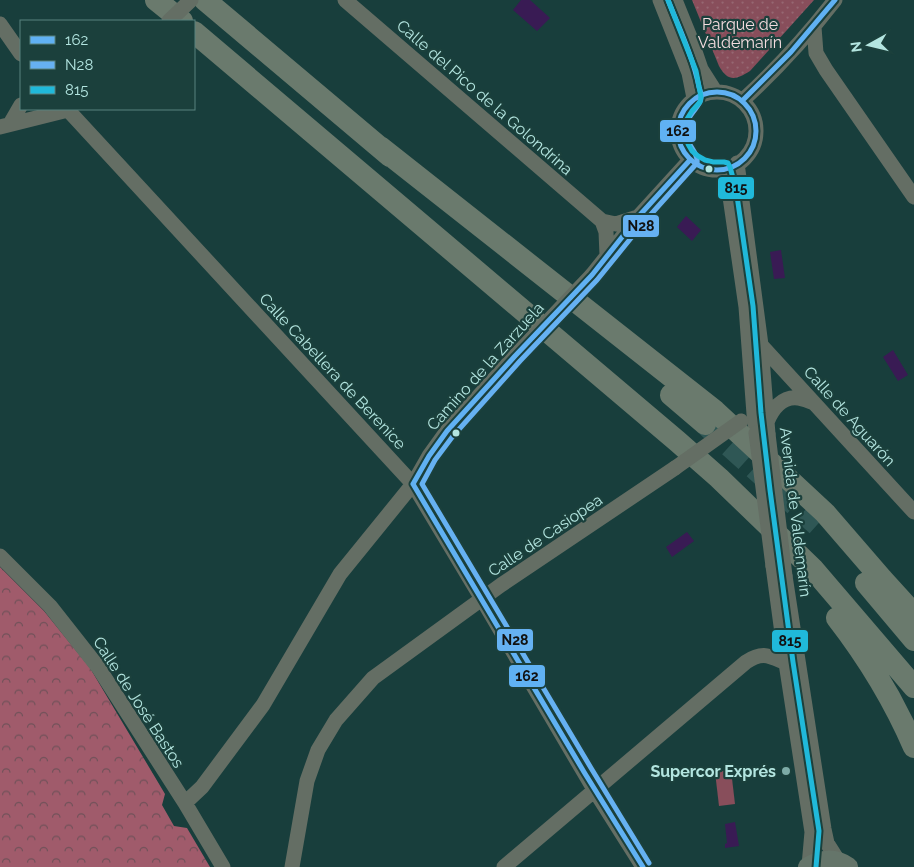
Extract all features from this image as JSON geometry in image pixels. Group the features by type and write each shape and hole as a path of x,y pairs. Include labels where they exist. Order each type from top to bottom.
{"highway":[{"path":"156,0 181,20"},
{"path":"205,0 705,424"},
{"path":"195,33 719,478 813,569 914,687"},
{"path":"380,147 715,411 825,513 914,614"},
{"path":"719,478 810,582 845,627 891,699 914,747"},
{"path":"817,525 914,640"}],"main road":[{"path":"808,867 828,860 843,864"}],"street":[{"path":"170,20 191,0"},
{"name":"Calle del Pico de la Golondrina","path":"345,0 602,221"},
{"path":"660,0 689,73 694,98"},
{"path":"675,0 701,69 715,91"},
{"path":"743,100 765,80 814,28 835,0"},
{"path":"0,24 20,53"},
{"path":"814,28 816,53 826,70 914,197"},
{"path":"790,53 807,56 826,70"},
{"path":"715,91 730,92 743,100 754,117 756,137 747,156 731,168 716,170 708,169 690,160 681,149 678,138 680,117 684,108 694,98 715,91"},
{"path":"5,126 20,107"},
{"path":"5,126 64,110"},
{"name":"Calle Cabellera de Berenice","path":"69,110 413,484 595,791 643,867"},
{"name":"Camino de la Zarzuela","path":"185,803 202,787 263,704 340,574 413,484 429,456 447,431 592,275 638,217 690,160"},
{"name":"Avenida de Valdemarín","path":"737,162 761,345 759,422"},
{"name":"Avenida de Valdemarín","path":"723,169 729,190 746,307 779,571 824,830 827,843 843,864"},
{"path":"602,221 616,224 638,217"},
{"path":"602,221 606,232 607,255"},
{"name":"Calle de Aguarón","path":"761,345 914,512"},
{"path":"792,399 795,392 794,381"},
{"path":"792,399 797,398 814,403"},
{"name":"Calle de Casiopea","path":"292,867 307,781 318,750 336,720 373,678 501,585 675,468 759,422 778,405 792,399"},
{"name":"Calle de José Bastos","path":"0,556 50,606 98,666 185,803 223,867"},
{"name":"Avenida de Valdemarín","path":"779,571 786,663 812,832 808,867"},
{"path":"504,867 746,662 756,656 764,655 786,663"}],"green space":[{"name":"Parque de Valdemarín","path":"692,0 814,0 750,71 733,78 726,75 719,66"},
{"path":"0,567 44,611 90,668 165,794 162,805 174,826 187,828 210,867 0,867"},
{"path":"731,770 735,804 719,806 715,772"}],"shaded area":[{"path":"521,0 530,0 550,18 537,31 513,10"},
{"path":"686,216 701,230 692,241 677,227"},
{"path":"781,250 785,278 774,279 770,252"},
{"path":"893,350 908,375 898,381 883,357"},
{"path":"687,532 694,541 672,557 666,547"},
{"path":"735,822 739,846 725,848 727,843 725,824"}],"tunnel":[{"path":"705,424 817,525"}],"transit line":[{"name":"N28","path":"649,863 422,484 435,460 453,436 520,361 597,280 644,222 697,163 696,156 685,132 690,116 700,101 701,94 689,54 668,0"},
{"name":"815","path":"668,0 696,71 701,97 700,102 687,119 685,128 688,144 692,151 705,160 728,163 736,189 753,306 761,413 770,490 793,662 819,831 816,867"},
{"name":"162","path":"743,100 791,52 835,0"},
{"name":"162","path":"717,92 732,95 745,103 753,116 756,131 753,146 745,159 732,167 717,170 702,167 689,159 681,146 678,131 681,116 689,103 702,95 717,92"},
{"name":"162","path":"413,484 429,456 447,431 592,275 638,217 690,160"},
{"name":"162","path":"413,484 584,772 643,867"}],"place":[{"name":"Supercor Exprés","path":"786,771"}]}
